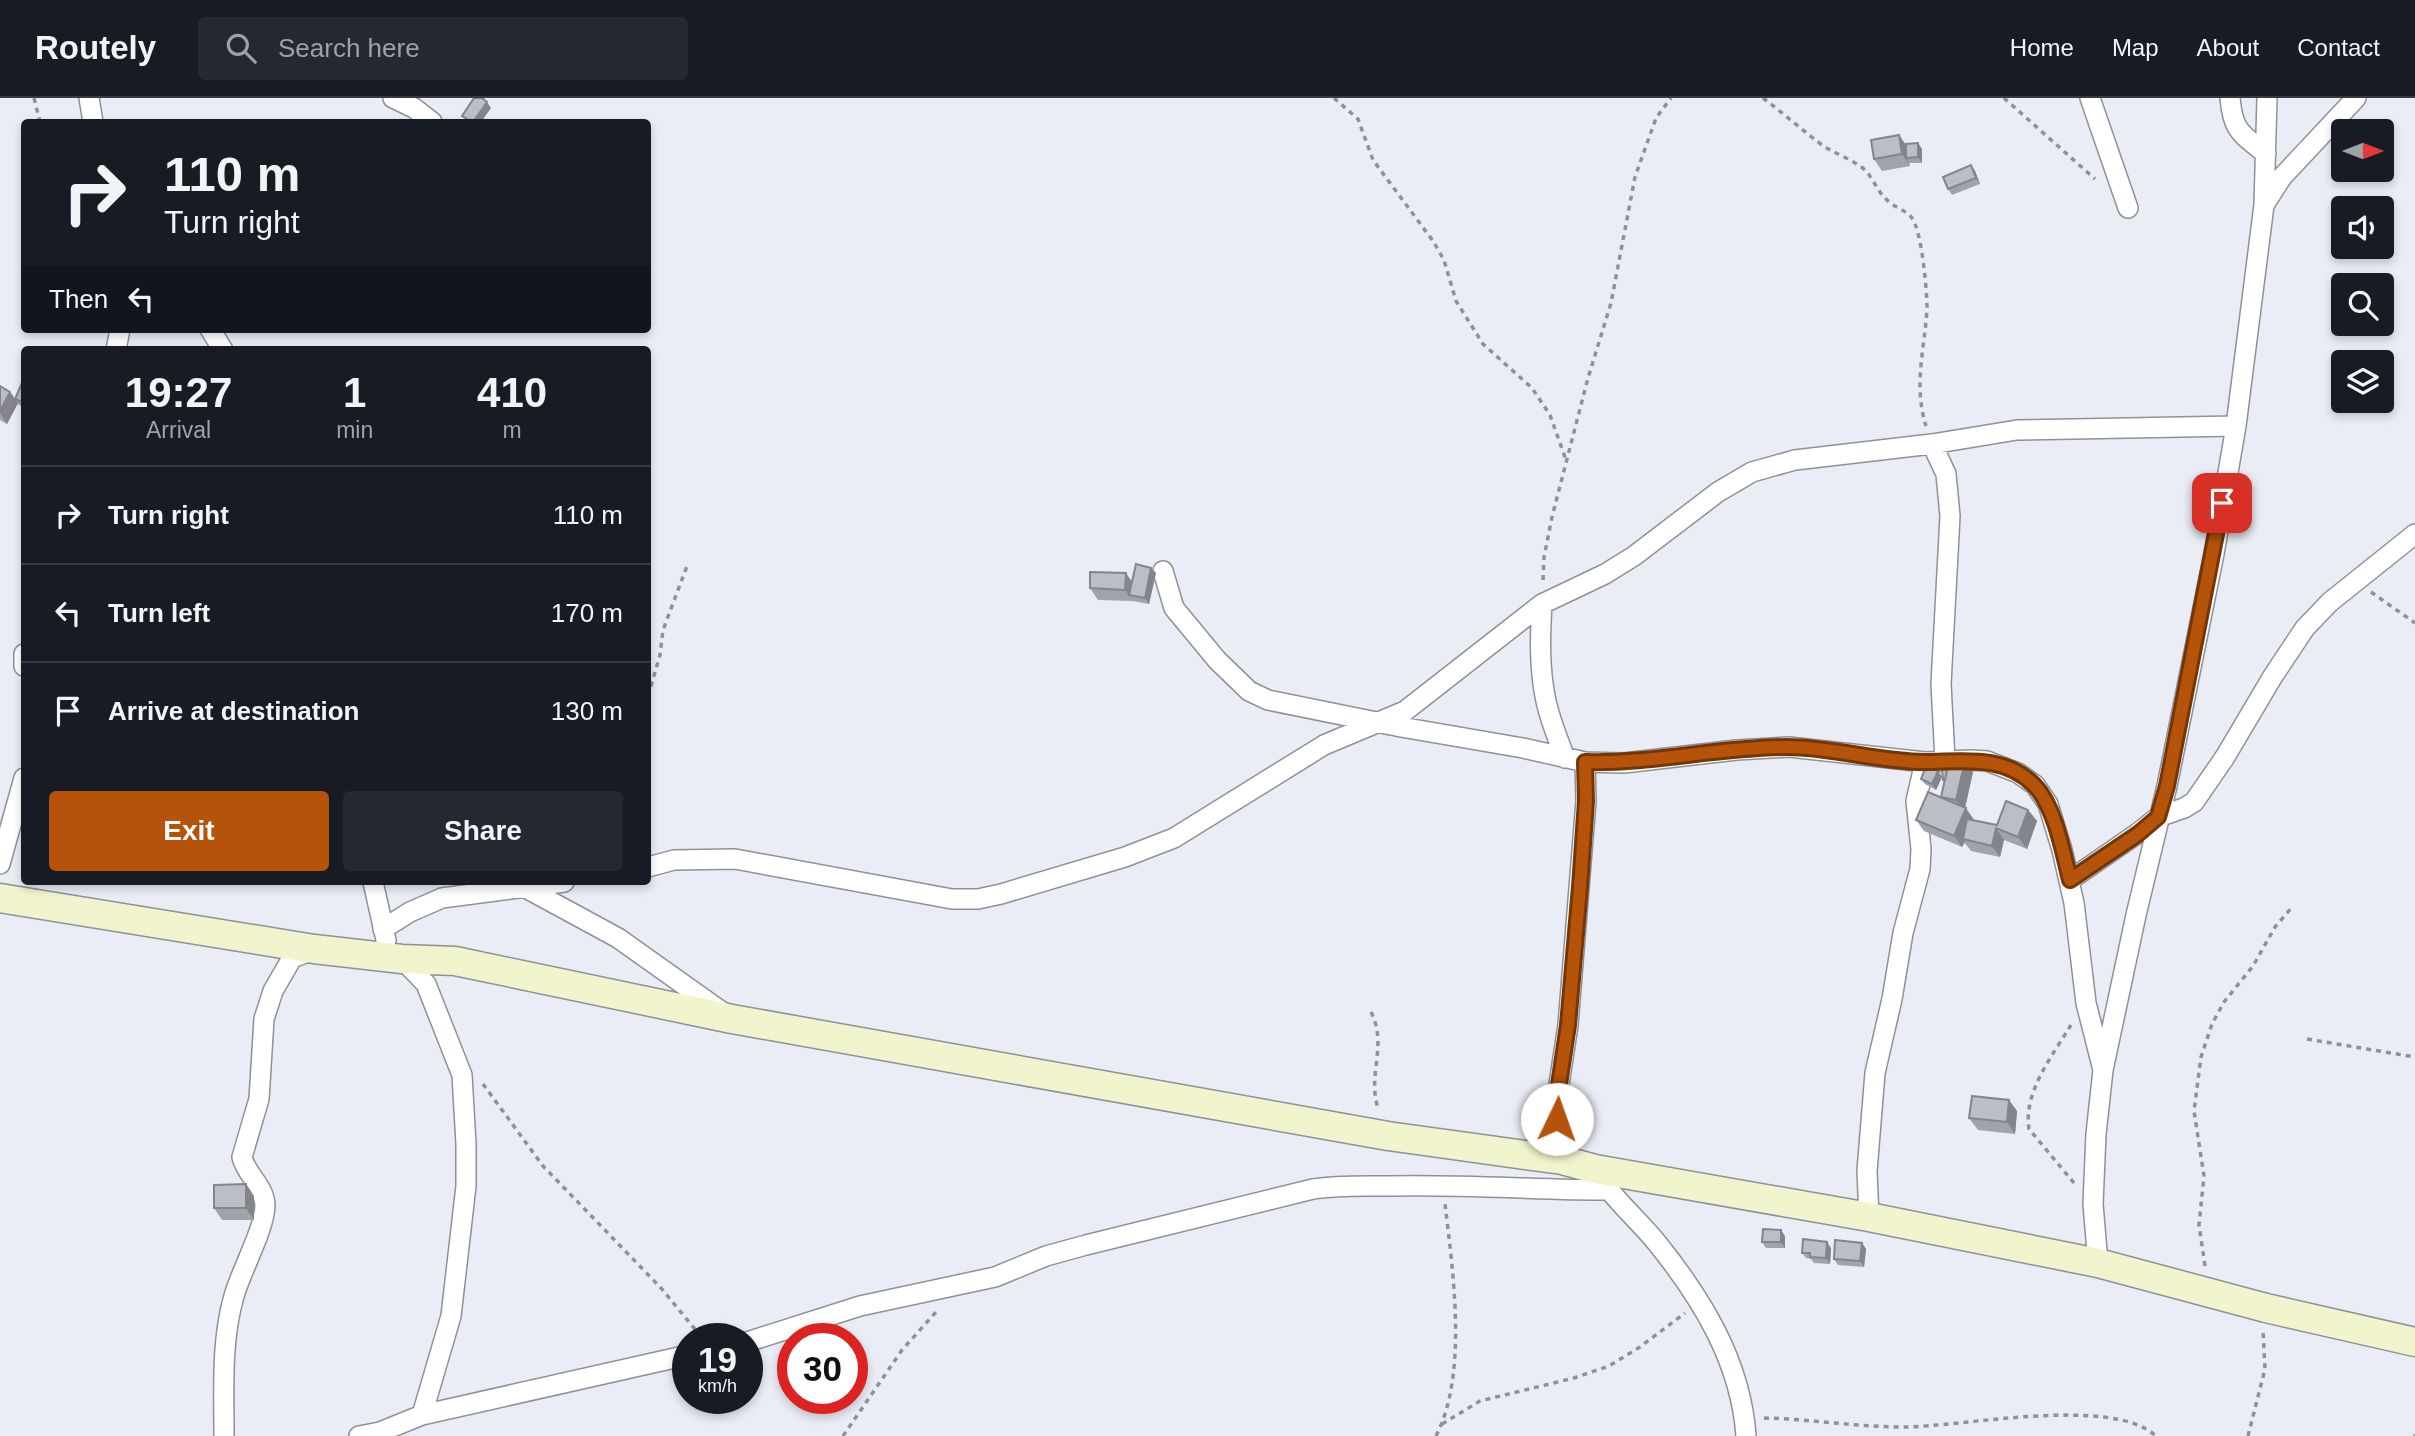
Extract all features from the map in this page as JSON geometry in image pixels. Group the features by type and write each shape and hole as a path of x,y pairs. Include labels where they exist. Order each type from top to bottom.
{"street":[{"path":"89,98 92,119"},
{"path":"393,98 414,108 428,119"},
{"path":"2090,98 2128,208"},
{"path":"2230,98 2231,119 2236,129 2266,154"},
{"path":"2098,1263 2093,1204 2096,1134 2104,1070 2167,786 2236,426 2264,205 2267,98"},
{"path":"2264,205 2282,177 2356,98"},
{"path":"651,866 674,860 735,859 952,899 978,899 1101,864 1174,838 1324,744 1405,711 1542,604 1605,574 1634,556 1718,492 1752,472 1795,460 1932,444 2017,430 2236,426"},
{"path":"1932,444 1946,474 1950,516 1941,684 1945,760"},
{"path":"2070,880 2138,834 2158,817 2194,802 2305,628 2356,581 2415,534"},
{"path":"1163,570 1174,608 1217,660 1249,691 1268,700 1585,762 1624,763 1789,747 1925,762 1987,761 2018,773 2035,785 2048,804 2070,880 2085,1003 2104,1070"},
{"path":"1542,604 1539,637 1546,703 1565,758"},
{"path":"1562,1160 1557,1098 1569,1012 1586,801 1585,762"},
{"path":"1869,1217 1867,1171 1875,1073 1892,999 1903,933 1920,869 1922,849 1916,801 1925,762"},
{"path":"0,864 21,789"},
{"path":"374,885 383,929 397,958 426,984 462,1075 466,1186 451,1316 422,1415"},
{"path":"383,929 410,912 442,898 540,885"},
{"path":"524,887 618,938 732,1019"},
{"path":"0,898 314,949 455,961 732,1019 1388,1136 1562,1160 1602,1180 1656,1242 1700,1301 1728,1356 1745,1427"},
{"path":"224,1436 226,1330 241,1273 263,1223 265,1204 262,1189 243,1163 242,1157 259,1099 264,1019 277,983 292,958 314,949"},
{"path":"763,1337 860,1306 995,1277 1046,1256 1296,1192 1332,1186 1443,1185 1536,1190 1602,1180 1869,1217 2098,1263 2266,1308 2415,1342"},
{"path":"359,1436 380,1432 422,1415 672,1359"}],"path":[{"path":"34,98 39,119"},
{"path":"1334,98 1358,119 1373,160 1433,241 1444,260 1455,301 1483,344 1532,388 1550,415 1567,463"},
{"path":"1542,604 1544,557 1552,517 1588,378 1611,303 1635,177 1657,118 1671,98"},
{"path":"1763,98 1821,144 1861,166 1881,195 1912,218 1924,271 1927,308 1920,357 1922,414 1932,444"},
{"path":"2004,98 2097,181"},
{"path":"651,686 660,655 663,631 687,566"},
{"path":"2356,581 2415,623"},
{"path":"2211,1294 2200,1243 2204,1176 2194,1111 2201,1057 2212,1024 2224,1002 2253,966 2275,927 2293,906"},
{"path":"2085,1003 2043,1073 2033,1094 2028,1119 2029,1129 2093,1204"},
{"path":"1371,1012 1377,1024 1380,1041 1374,1090 1388,1136"},
{"path":"2307,1039 2415,1057"},
{"path":"478,1078 543,1166 661,1288 690,1323"},
{"path":"1436,1436 1442,1424 1452,1382 1455,1333 1454,1289 1443,1185"},
{"path":"843,1436 902,1350 933,1314 969,1283"},
{"path":"1442,1424 1480,1401 1574,1378 1609,1366 1640,1348 1700,1301"},
{"path":"2248,1436 2265,1369 2263,1333 2266,1308"},
{"path":"1745,1427 1799,1419 1906,1427 2078,1415 2109,1417 2132,1423 2156,1436"}],"building":[{"path":"474,98 482,98 487,102 475,119 462,116"},
{"path":"1899,135 1902,154 1874,159 1871,140"},
{"path":"1918,143 1918,157 1906,158 1906,144"},
{"path":"1971,165 1976,178 1948,189 1943,177"},
{"path":"21,385 21,402 15,399"},
{"path":"0,386 10,392 0,411"},
{"path":"1136,564 1151,568 1145,598 1129,595"},
{"path":"1090,572 1126,573 1125,590 1090,588"},
{"path":"1950,757 1965,761 1956,800 1941,797"},
{"path":"1926,766 1938,771 1932,784 1921,779"},
{"path":"1947,769 1945,780 1943,780 1942,770"},
{"path":"1928,792 1966,808 1954,836 1916,820"},
{"path":"2006,801 2028,810 2018,837 1996,828 1992,846 1963,839 1967,819 1997,825"},
{"path":"1972,1096 2009,1100 2007,1122 1969,1118"},
{"path":"246,1184 246,1208 214,1208 214,1185"},
{"path":"1763,1229 1781,1230 1781,1242 1762,1242"},
{"path":"1803,1239 1827,1242 1826,1258 1810,1257 1810,1253 1802,1253"},
{"path":"1835,1240 1862,1243 1860,1261 1834,1259"}],"route":[{"path":"1557,1119 1580,887 1586,801 1585,762 1624,763 1789,747 1925,762 1987,761 2018,773 2035,785 2048,804 2070,880 2138,834 2158,817 2167,786 2222,503"}]}
